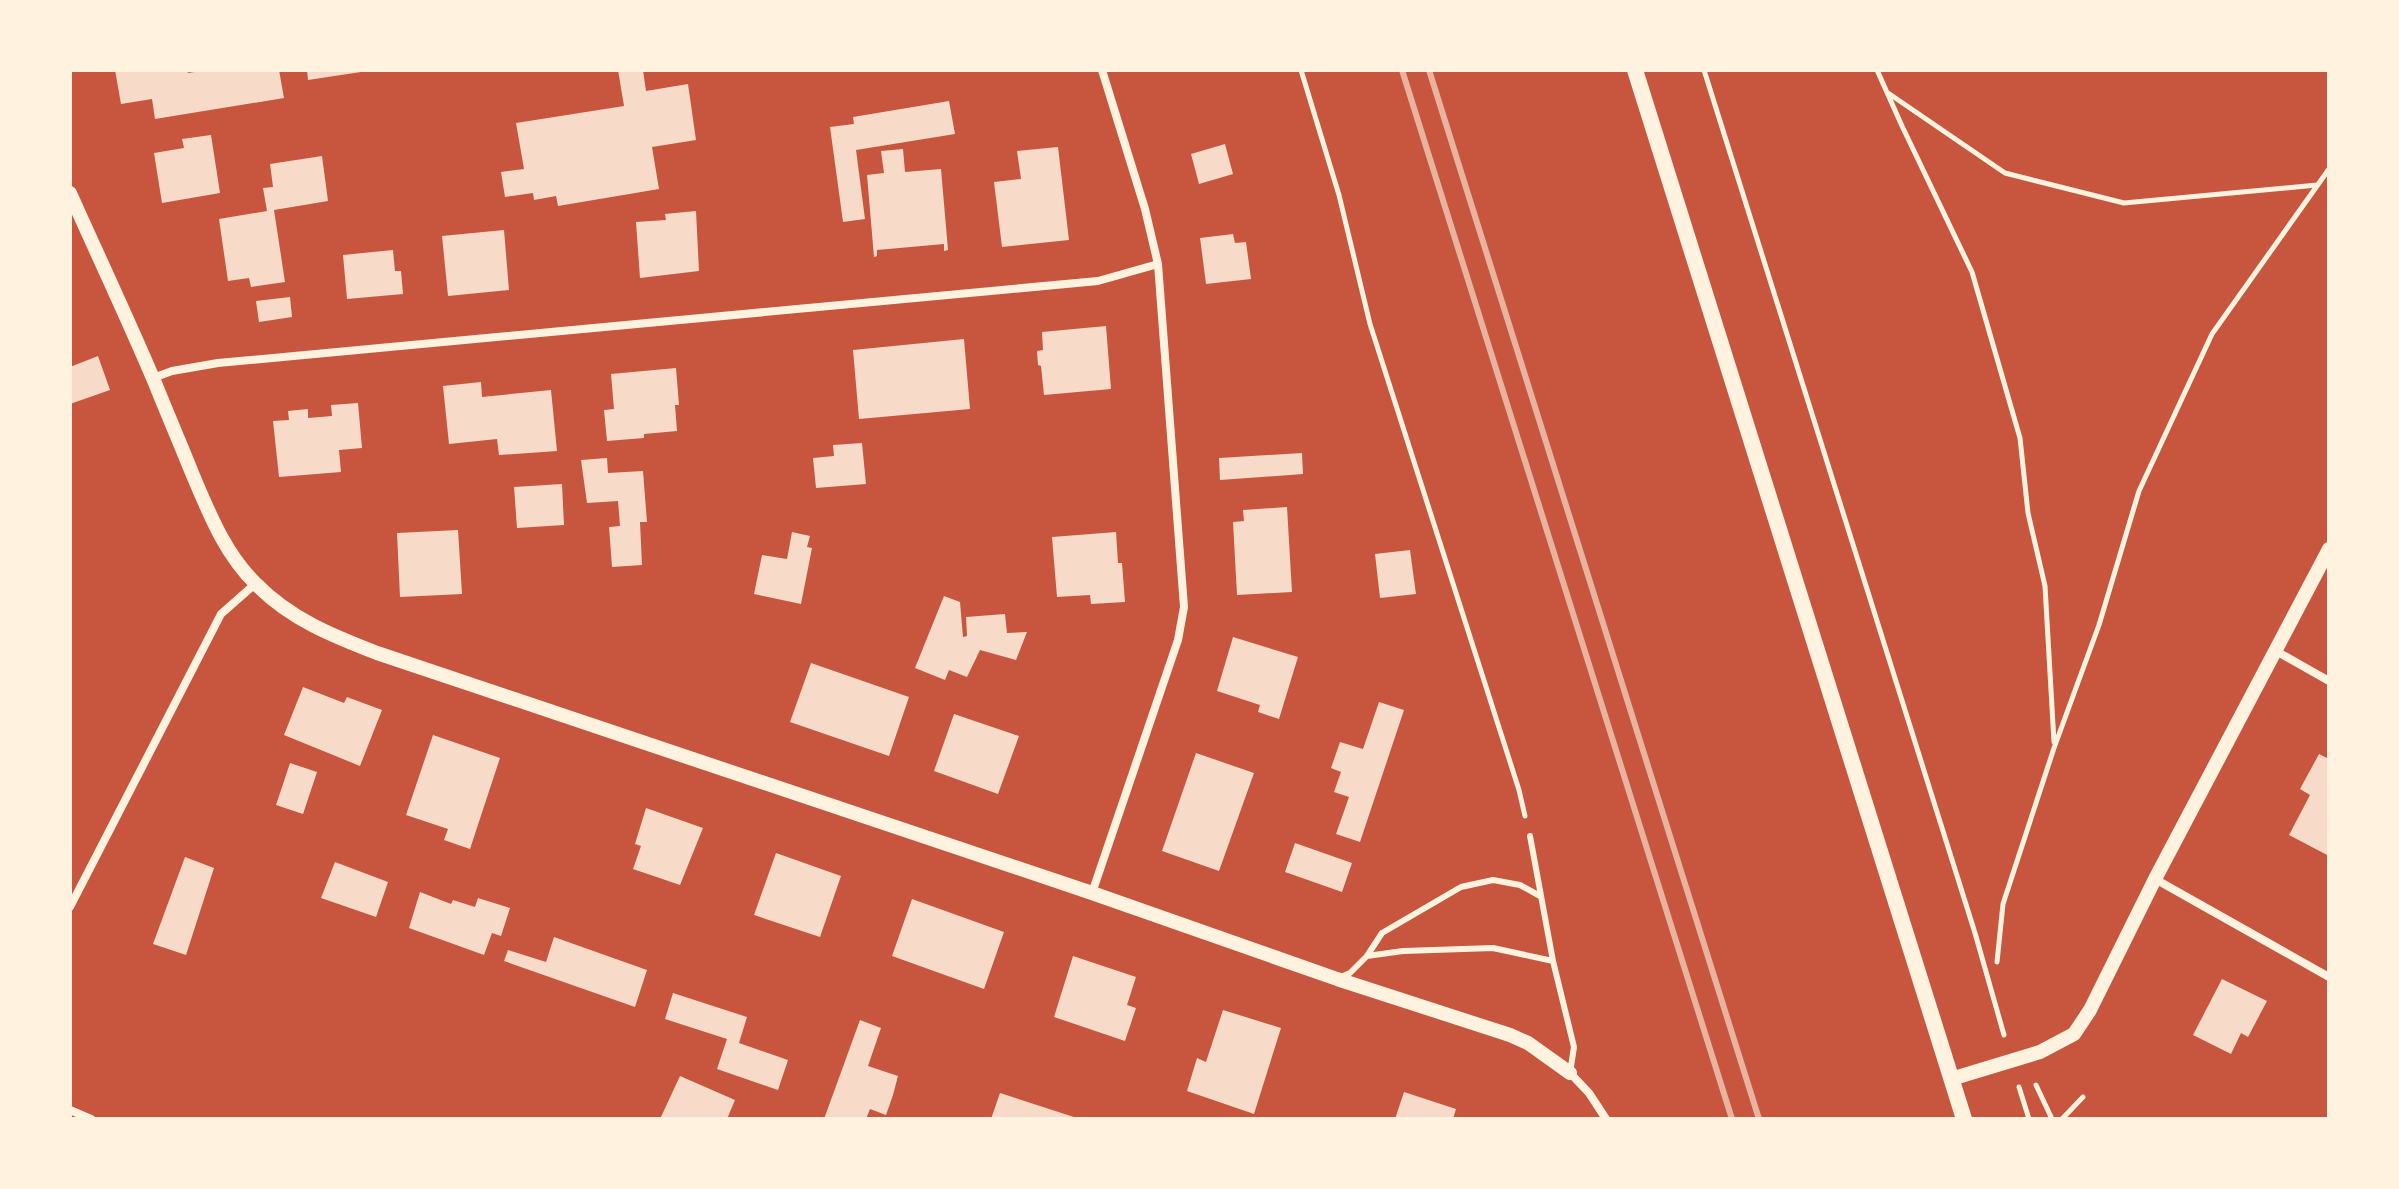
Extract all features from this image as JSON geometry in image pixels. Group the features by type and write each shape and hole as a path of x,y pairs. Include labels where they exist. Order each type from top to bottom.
{"main road":[{"path":"1635,70 1964,1119"}],"street":[{"path":"1092,893 1178,640 1184,607 1158,264 1145,209 1102,70"},
{"path":"70,193 153,378 208,511 236,562 255,584 291,614 318,629 377,653 1510,1035 1537,1049 1570,1073 1589,1093 1606,1119"},
{"path":"153,378 172,371 218,363 1098,281 1158,264"},
{"path":"1951,1079 2040,1052 2074,1034 2090,1010 2155,879 2329,549"},
{"path":"70,907 221,614 255,584"},
{"path":"2276,651 2329,681"},
{"path":"2155,879 2329,977"},
{"path":"70,1110 91,1119"}],"lane":[{"path":"1530,836 1553,961 1574,1047 1570,1073"},
{"path":"1337,979 1350,973 1367,956 1382,933 1461,887 1493,880 1520,885 1540,896"},
{"path":"1367,956 1403,951 1493,948 1553,961"}],"path":[{"path":"1301,70 1339,195 1370,324 1519,790 1530,836"},
{"path":"1704,70 1975,933 2012,1061"},
{"path":"1877,70 1972,272 2020,438 2028,513 2045,586 2054,748"},
{"path":"1887,93 2005,173 2124,203 2318,185"},
{"path":"1997,962 2003,904 2054,748 2099,625 2139,491 2212,334 2329,169"},
{"path":"2036,1085 2052,1119"},
{"path":"2062,1119 2083,1097"}],"building":[{"path":"115,70 187,70 188,73 279,70 284,98 155,119 152,99 121,104"},
{"path":"307,70 361,70 361,72 308,80"},
{"path":"618,70 643,70 646,91 688,84 696,140 652,147 659,189 558,206 556,196 534,200 533,193 505,197 501,172 524,169 516,123 624,106"},
{"path":"949,101 955,134 856,150 865,219 843,222 830,127 854,124 853,117"},
{"path":"211,135 220,193 162,203 154,153 184,148 182,139"},
{"path":"1225,144 1233,174 1199,184 1191,154"},
{"path":"1058,147 1069,240 1002,247 994,182 1021,179 1017,151"},
{"path":"903,149 905,172 941,169 948,250 944,251 944,244 877,250 874,257 867,175 884,173 881,151"},
{"path":"322,156 328,201 274,210 285,282 251,287 249,278 228,281 219,219 267,211 263,188 273,187 270,164"},
{"path":"696,211 699,271 640,278 636,222 666,220 665,214"},
{"path":"504,230 509,290 448,296 442,236"},
{"path":"1233,234 1235,243 1246,242 1251,279 1206,284 1200,238"},
{"path":"393,250 395,271 401,271 403,294 347,299 343,255"},
{"path":"290,297 292,317 259,322 256,301"},
{"path":"1106,326 1111,389 1044,395 1037,351 1043,350 1042,332"},
{"path":"964,339 970,409 859,419 853,350"},
{"path":"98,356 110,390 70,404 70,367"},
{"path":"676,368 679,405 675,405 677,431 607,441 604,410 614,409 611,374"},
{"path":"481,382 482,397 551,390 557,451 499,455 497,439 449,444 443,386"},
{"path":"358,403 362,448 339,450 341,472 279,477 273,421 289,420 288,411 308,409 308,418 332,416 331,405"},
{"path":"862,443 866,484 816,488 813,458 834,456 833,445"},
{"path":"1302,453 1303,474 1220,480 1219,458"},
{"path":"607,458 608,473 643,471 647,522 640,522 642,565 612,567 609,527 620,526 618,501 587,503 581,460"},
{"path":"562,484 564,525 517,528 514,487"},
{"path":"1287,507 1292,592 1237,595 1233,522 1244,521 1243,510"},
{"path":"458,530 462,594 400,597 397,533"},
{"path":"792,532 810,536 807,547 812,548 801,604 754,594 762,555 787,559"},
{"path":"1116,532 1125,602 1091,604 1090,595 1057,597 1052,537"},
{"path":"1410,550 1416,594 1380,598 1375,554"},
{"path":"944,596 960,602 963,637 967,636 966,617 1005,614 1007,633 1027,632 1016,660 980,650 967,677 949,670 945,680 915,668"},
{"path":"1233,637 1298,657 1279,719 1258,712 1260,705 1217,691"},
{"path":"811,663 909,697 889,756 790,722"},
{"path":"303,687 344,703 347,697 382,710 360,766 284,735"},
{"path":"1379,702 1404,710 1360,842 1336,834 1349,797 1334,792 1341,772 1331,768 1340,742 1363,749"},
{"path":"954,714 1019,736 998,794 934,771"},
{"path":"433,735 500,758 470,849 444,840 448,829 406,815"},
{"path":"1196,753 1254,773 1219,871 1162,851"},
{"path":"2319,754 2329,759 2329,856 2289,835 2310,795 2300,789"},
{"path":"290,763 317,772 303,814 276,805"},
{"path":"646,808 703,828 680,885 633,869 641,846 635,844"},
{"path":"1295,843 1352,863 1342,892 1285,872"},
{"path":"776,853 841,876 820,937 754,915"},
{"path":"185,857 214,868 186,955 153,944"},
{"path":"335,862 388,882 376,917 321,898"},
{"path":"420,892 451,904 453,900 475,907 478,898 510,908 501,936 492,933 484,955 409,928"},
{"path":"912,899 1004,932 984,989 892,956"},
{"path":"554,937 647,970 635,1007 504,961 508,950 546,962"},
{"path":"1073,956 1136,977 1127,1005 1136,1008 1125,1041 1054,1017"},
{"path":"2222,979 2267,1001 2248,1037 2241,1033 2231,1054 2193,1035"},
{"path":"673,993 747,1017 739,1043 788,1060 778,1090 717,1069 727,1039 665,1019"},
{"path":"1223,1010 1281,1028 1254,1114 1187,1091 1197,1058 1206,1062"},
{"path":"860,1020 881,1028 868,1066 898,1076 886,1115 870,1109 866,1119 824,1119"},
{"path":"680,1076 735,1100 727,1119 660,1119"},
{"path":"1404,1092 1456,1109 1453,1119 1395,1119"},
{"path":"1000,1093 1077,1118 1077,1119 991,1119"}],"railway":[{"path":"1402,70 1732,1119"},
{"path":"1429,70 1759,1119"}]}
